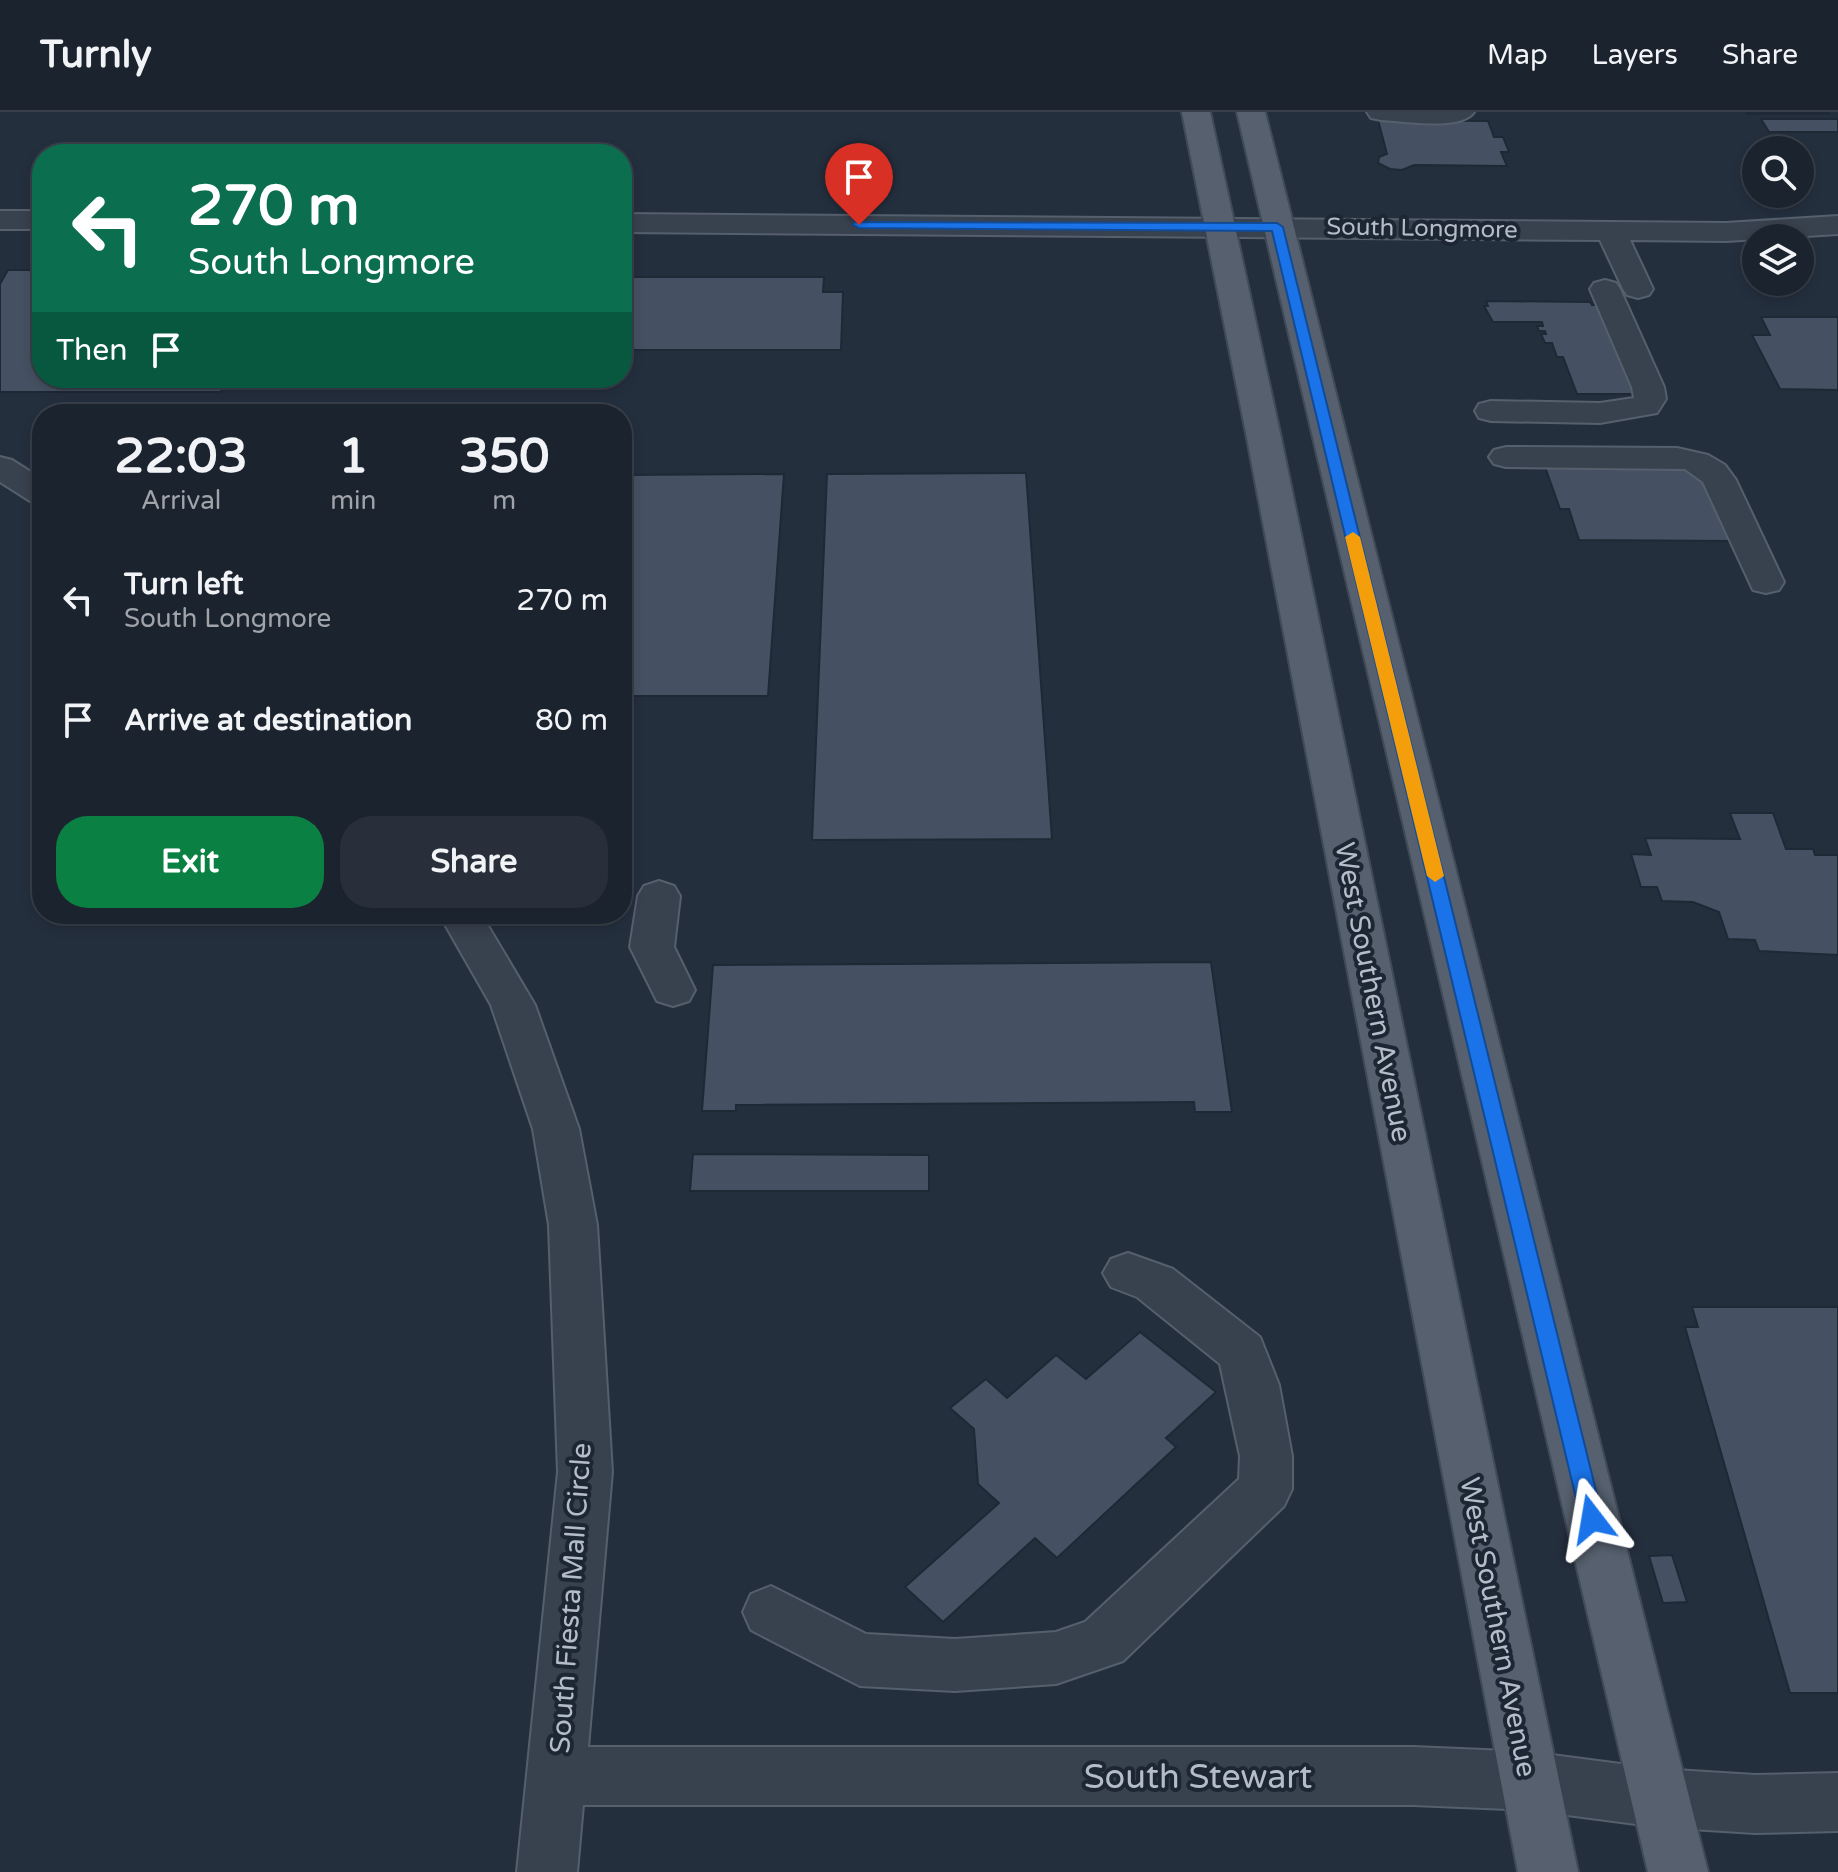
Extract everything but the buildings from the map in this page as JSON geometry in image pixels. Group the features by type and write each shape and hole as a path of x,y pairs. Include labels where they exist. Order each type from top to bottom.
{"main road":[{"name":"West Southern Avenue","path":"1196,112 1548,1872"},
{"path":"1251,112 1678,1872"}],"street":[{"path":"1381,112 1451,115 1460,112"},
{"path":"0,220 32,220"},
{"name":"South Longmore","path":"632,223 1726,232 1838,225"},
{"path":"1611,231 1638,289"},
{"path":"1491,411 1600,413 1645,406 1650,399 1648,387 1605,289"},
{"path":"1506,457 1648,460 1669,456 1708,467 1719,480 1766,582"},
{"path":"0,467 32,488"},
{"path":"659,896 652,947 673,990"},
{"name":"South Fiesta Mall Circle","path":"466,924 513,1005 556,1129 573,1225 585,1472 547,1872"},
{"path":"771,1612 860,1660 955,1665 1056,1658 1103,1643 1115,1632 1265,1489 1266,1456 1253,1385 1242,1352 1155,1283 1128,1273"},
{"name":"South Stewart","path":"556,1776 1413,1776 1529,1781 1659,1798 1755,1804 1838,1802"}],"slow traffic":[{"path":"1353,537 1435,876"}],"route":[{"path":"859,225 1277,227 1592,1519"}]}
